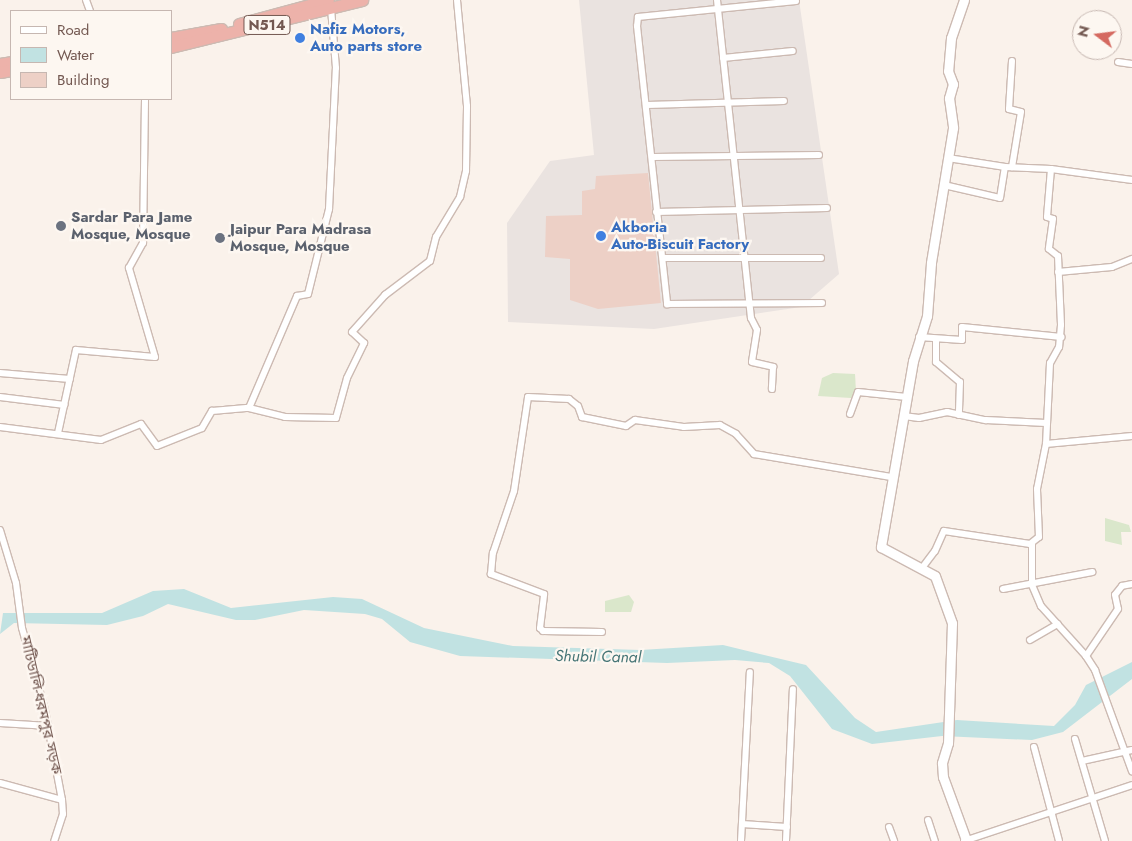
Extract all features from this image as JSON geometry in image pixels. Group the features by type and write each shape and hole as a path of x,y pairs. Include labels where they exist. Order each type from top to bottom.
{"highway":[{"name":"N514","path":"172,47 329,4 362,0"},
{"name":"N514","path":"172,38 226,28 311,2 329,4"}],"street":[{"path":"0,427 101,440 141,424 157,446 202,428 212,411 249,408 285,417 336,418 347,378 364,343 352,332 385,296 426,265 434,254 436,237 460,197 466,171 466,106 457,0"},
{"path":"964,0 954,23 949,57 953,128 927,316 919,337 891,477 882,548 935,576 952,623 948,743 942,763 944,777 967,840 1132,785"},
{"path":"796,1 717,4 638,17 653,157 656,212 668,304 822,303"},
{"path":"249,408 297,296 308,294 329,209 336,68 329,4"},
{"path":"717,4 751,303 756,330 752,362 773,367 772,390"},
{"path":"723,58 793,50"},
{"path":"944,185 1000,198 1021,112 1009,109 1012,62"},
{"path":"1118,62 1132,64"},
{"path":"58,433 76,350 155,357 129,268 143,243 145,100"},
{"path":"646,104 729,104 784,101"},
{"path":"653,157 734,158 818,155"},
{"path":"948,158 1009,167 1051,168 1132,180"},
{"path":"1051,168 1048,217 1053,218 1049,249 1057,254 1061,337 1050,364 1046,444 1037,489 1040,534 1032,544 1032,585 1041,606 1086,656 1095,670 1132,771"},
{"path":"656,212 827,208"},
{"path":"663,258 821,258"},
{"path":"1058,272 1112,267 1132,259"},
{"path":"919,337 936,340 962,340 962,327 1061,337"},
{"path":"936,340 936,362 960,382 959,415"},
{"path":"0,373 70,379"},
{"path":"850,414 858,392 907,398"},
{"path":"0,397 65,405"},
{"path":"602,632 543,631 540,628 544,594 491,574 493,553 514,491 528,397 574,400 582,417 626,426 636,420 684,427 720,425 736,434 754,454 891,477"},
{"path":"904,416 919,418 947,412 959,415 1046,423"},
{"path":"1046,444 1132,436"},
{"path":"0,530 2,541"},
{"path":"922,568 935,551 944,530 1032,544"},
{"name":"মাটিডালি-ধরমপুর সড়ক","path":"2,541 20,608 22,628 48,726 62,800 63,814 54,841"},
{"path":"1003,589 1032,585 1092,572"},
{"path":"1086,656 1118,609 1115,595 1122,586 1132,584"},
{"path":"1030,640 1058,624"},
{"path":"741,841 750,672"},
{"path":"786,841 793,689"},
{"path":"0,723 48,726"},
{"path":"1075,739 1105,841"},
{"path":"1034,747 1059,841"},
{"path":"1082,761 1123,750 1132,750"},
{"path":"0,783 62,800"},
{"path":"928,820 934,841"},
{"path":"742,824 787,827"},
{"path":"889,827 894,841"}],"shaded area":[{"path":"579,0 799,0 839,274 801,307 654,329 508,322 507,223 550,161 594,155"}],"green space":[{"path":"833,373 855,374 856,391 851,398 818,396 822,378"},
{"path":"1105,518 1129,525 1131,532 1121,532 1122,545 1105,541"},
{"path":"629,595 634,602 631,612 605,612 605,601"}],"water":[{"name":"Shubil Canal","path":"184,589 231,608 333,597 362,599 424,628 513,646 640,650 723,645 806,665 855,718 876,732 957,720 1054,726 1075,705 1086,685 1132,662 1132,679 1063,732 1032,740 942,736 872,744 832,729 790,676 769,663 735,660 667,663 460,656 410,642 382,619 365,614 304,610 255,620 236,620 168,604 143,616 107,625 14,623 0,634 3,613 102,613 153,591"}],"building":[{"name":"Akboria Auto-Biscuit Factory","path":"648,173 661,303 598,309 570,300 570,259 545,257 546,216 582,215 582,191 595,189 596,176"}],"place":[{"name":"Nafiz Motors, Auto parts store","path":"300,38"},
{"name":"Sardar Para Jame Mosque, Mosque","path":"61,226"},
{"name":"Akboria Auto-Biscuit Factory","path":"601,236"},
{"name":"Jaipur Para Madrasa Mosque, Mosque","path":"220,238"}]}
